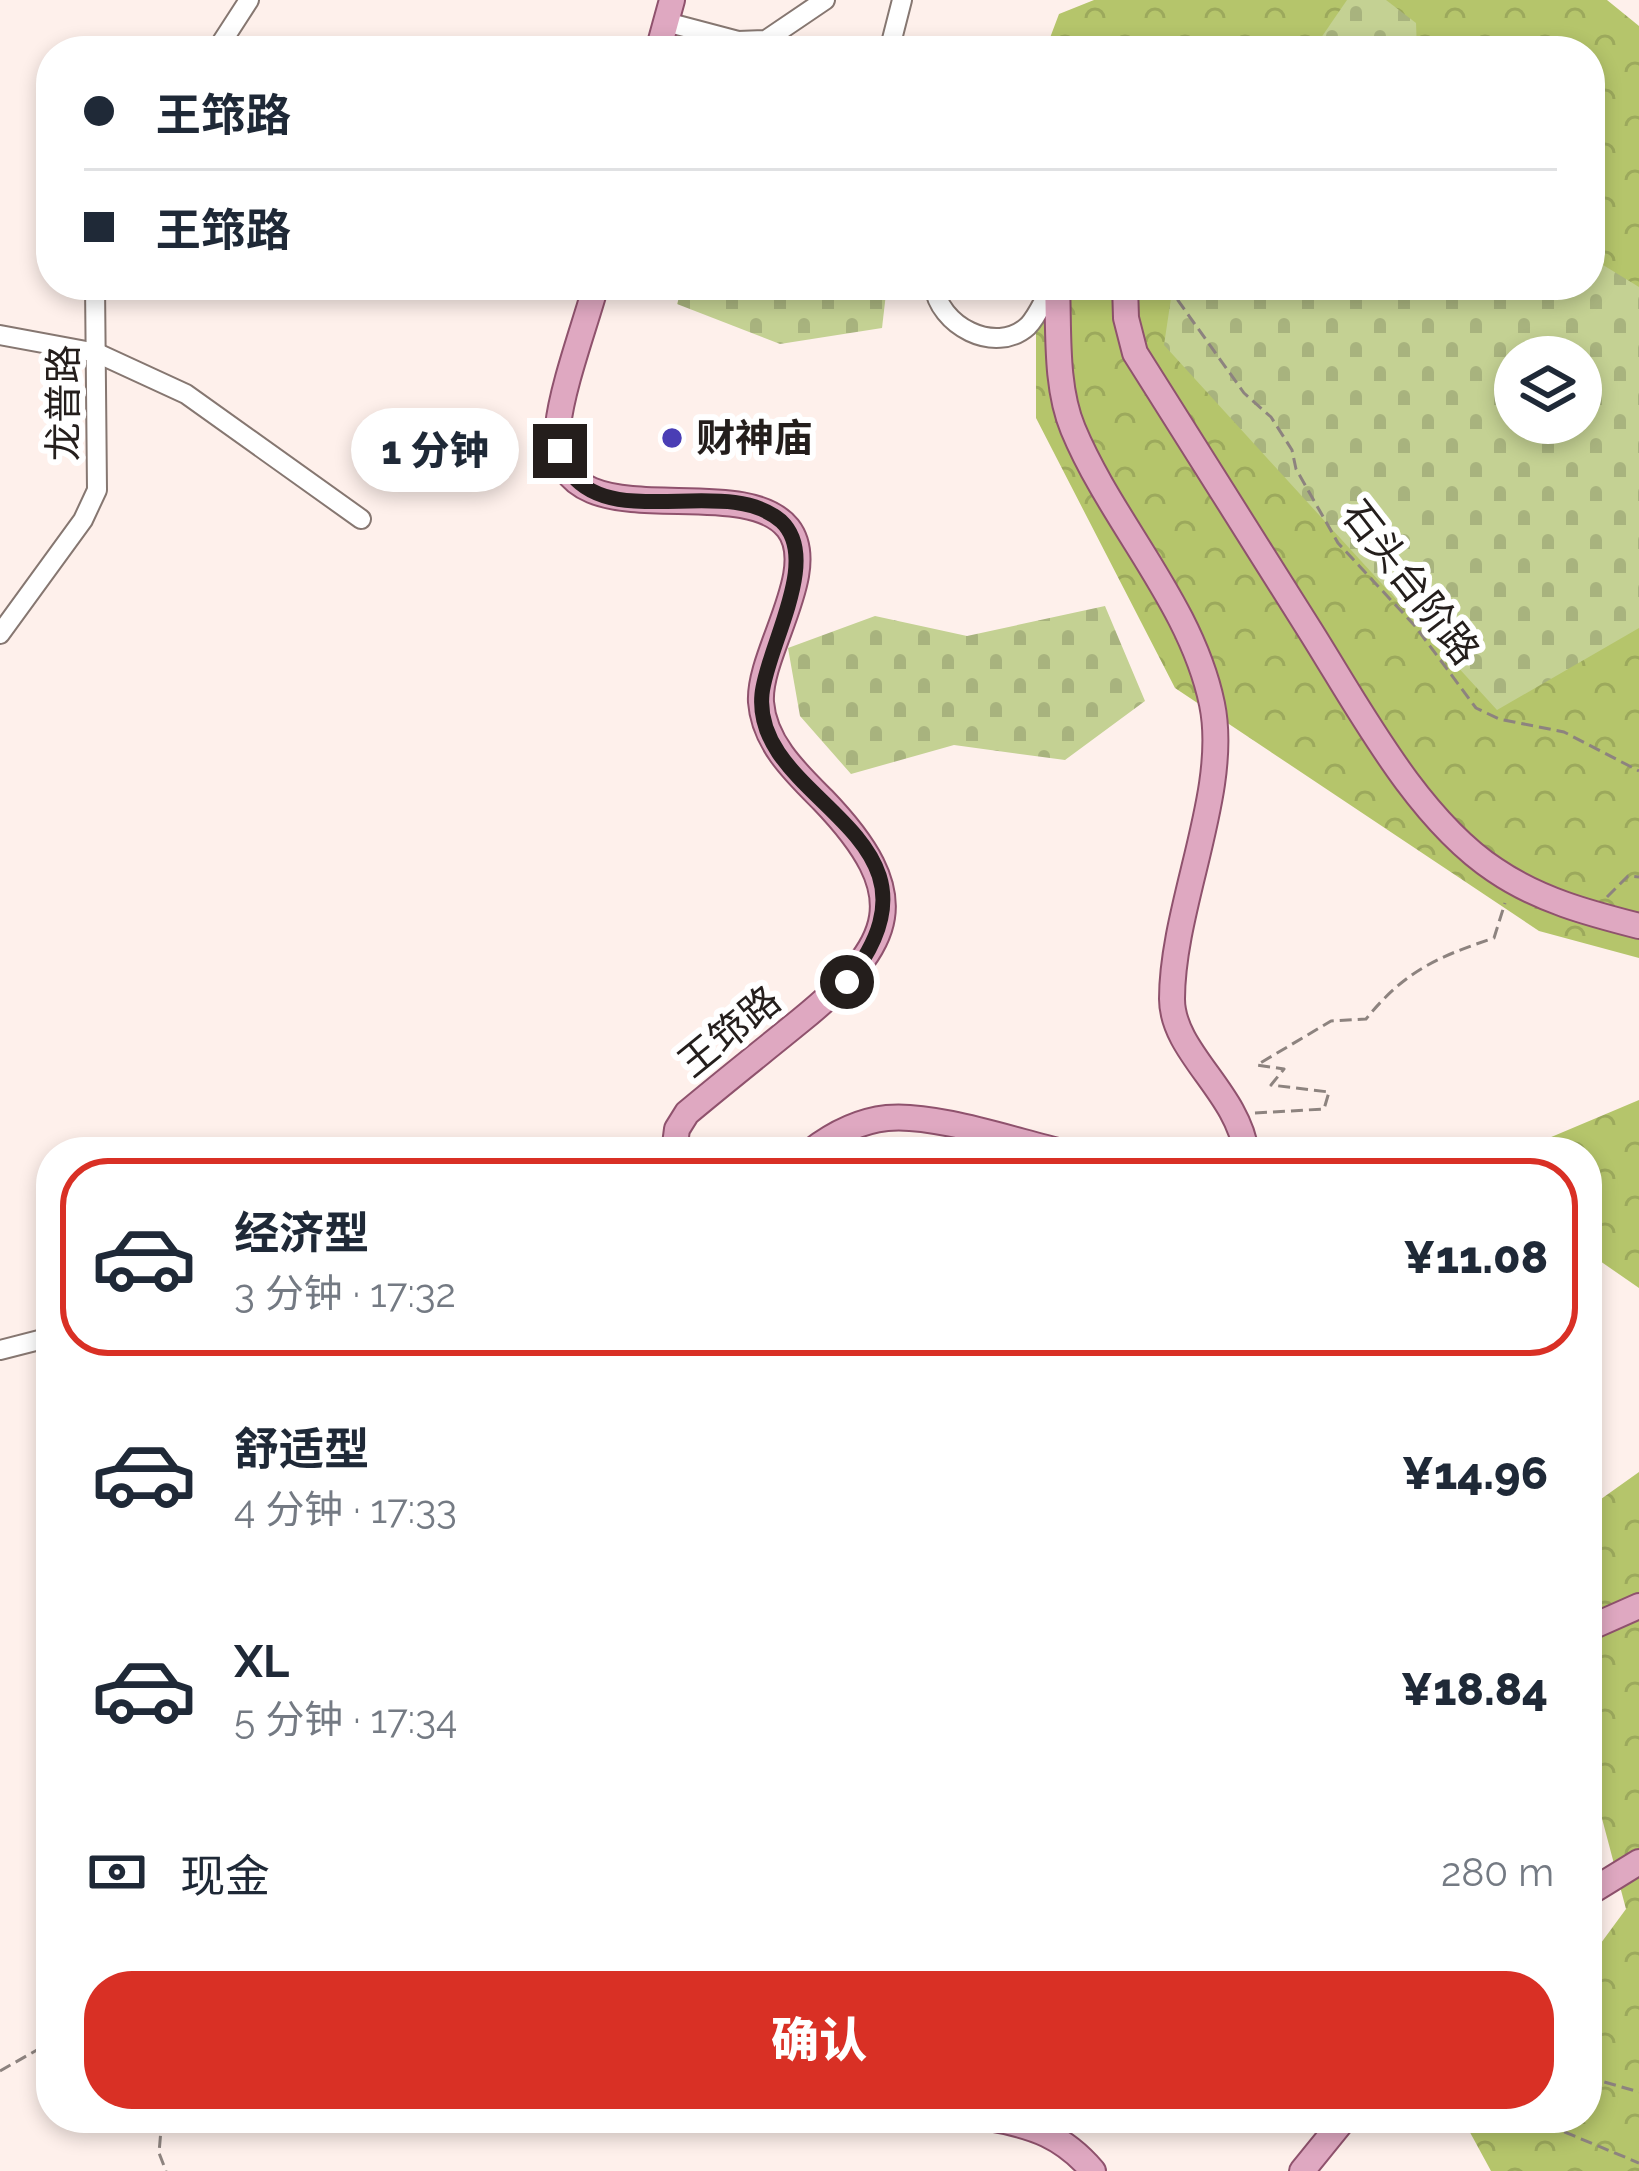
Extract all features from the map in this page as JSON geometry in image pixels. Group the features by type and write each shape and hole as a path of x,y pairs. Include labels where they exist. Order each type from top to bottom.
{"main road":[{"name":"王筇路","path":"592,300 558,425 560,451 572,475 593,492 626,499 745,503 775,516 791,531 798,557 793,587 766,668 761,700 768,730 788,764 872,859 883,892 882,924 869,955 847,982 686,1113 676,1137"},
{"path":"1056,300 1072,426 1196,651 1212,704 1214,771 1177,941 1172,1005 1184,1041 1236,1115 1242,1137"},
{"path":"1125,300 1135,353 1350,693 1451,834 1492,868 1534,893 1639,926"},
{"path":"830,1137 887,1118 924,1120 997,1137"},
{"path":"1602,1622 1639,1606"},
{"path":"1602,1885 1639,1862"},
{"path":"1049,2133 1093,2171"},
{"path":"1302,2171 1333,2133"}],"street":[{"path":"226,36 249,0"},
{"path":"772,36 825,0"},
{"path":"894,36 902,0"},
{"path":"669,11 728,36"},
{"name":"龙普路","path":"0,634 83,520 97,490 95,300"},
{"path":"937,300 954,324 977,335 1006,337 1028,326 1045,300"},
{"path":"0,334 97,353 186,394 361,519"},
{"path":"0,1350 36,1341"}],"path":[{"name":"石头台阶路","path":"1178,300 1244,393 1271,417 1338,543 1415,626 1476,708 1499,719 1564,732 1639,771"},
{"path":"1591,914 1628,876 1639,877"},
{"path":"1236,1115 1324,1108 1329,1092 1271,1085 1285,1069 1257,1065 1331,1021 1366,1018 1394,985 1439,957 1494,938 1506,899"},
{"path":"0,2071 36,2051"},
{"path":"1602,2081 1639,2092"},
{"path":"161,2133 159,2153 166,2171"},
{"path":"1568,2133 1639,2163"}],"green space":[{"path":"1094,0 1607,0 1639,26 1639,958 1539,931 1175,688 1036,418 1036,300 1605,300 1605,36 1051,36 1059,14"},
{"path":"1347,0 1386,0 1416,23 1416,36 1322,36"},
{"path":"1605,266 1639,287 1639,628 1497,710 1164,345 1171,300 1605,300"},
{"path":"678,300 885,300 882,328 780,344 677,304"},
{"path":"1105,606 1145,701 1065,760 954,745 851,774 800,716 788,648 875,616 967,636"},
{"path":"1639,1100 1639,1288 1602,1262 1602,1137 1551,1137"},
{"path":"1639,1472 1639,2171 1491,2171 1470,2133 1602,2133 1602,1942 1626,1909 1602,1819 1602,1498"}],"place":[{"name":"财神庙","path":"672,438"}],"route":[{"path":"560,451 572,475 593,492 626,499 745,503 775,516 791,531 798,557 793,587 766,668 761,700 768,730 788,764 849,828 872,859 883,892 882,924 869,955 847,982"}]}
